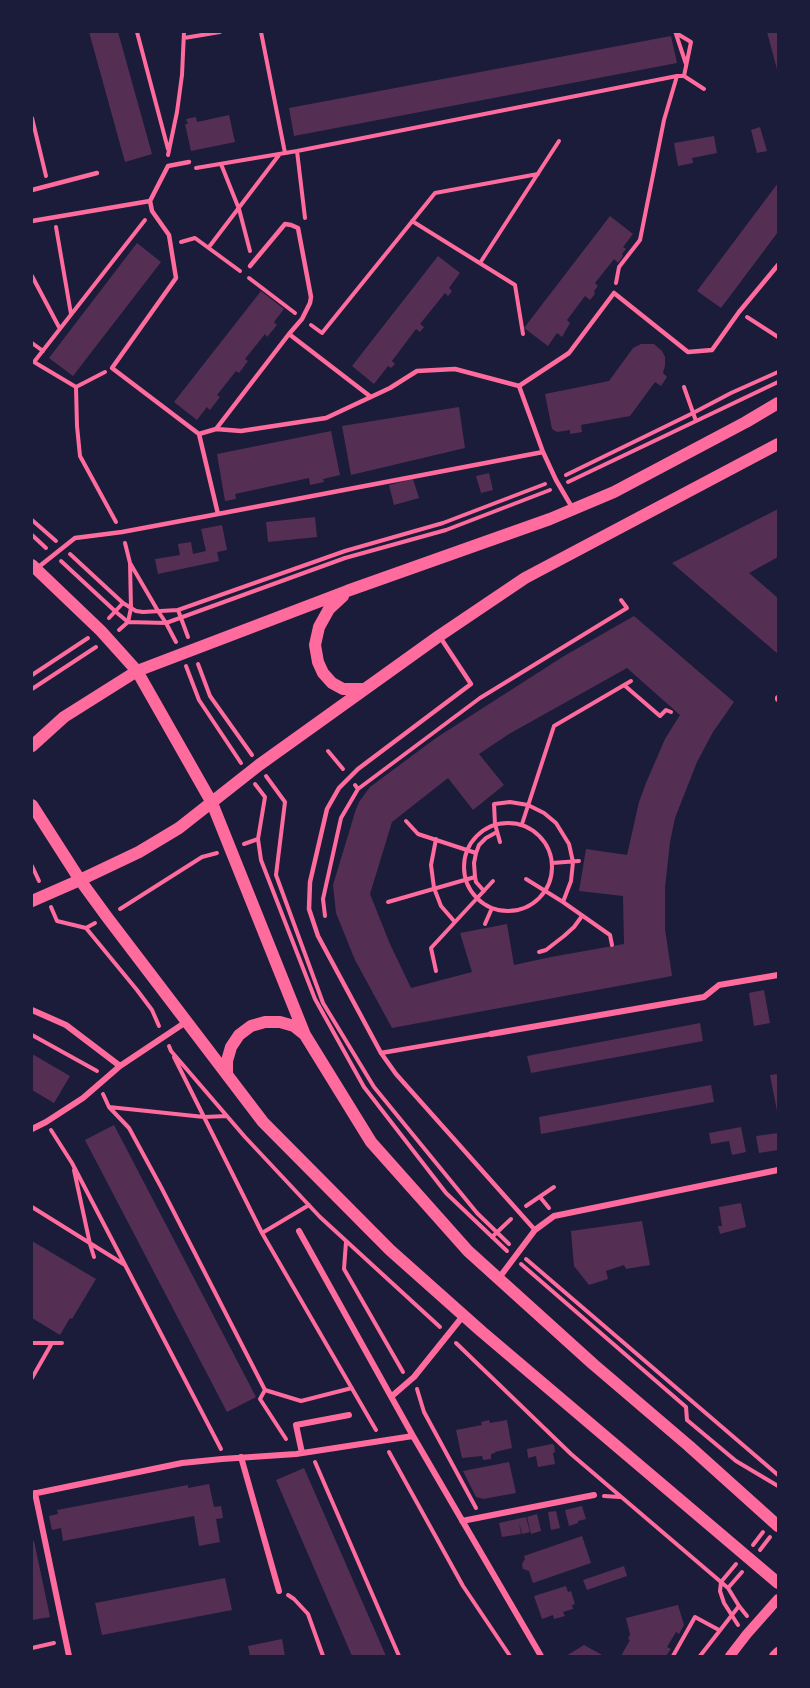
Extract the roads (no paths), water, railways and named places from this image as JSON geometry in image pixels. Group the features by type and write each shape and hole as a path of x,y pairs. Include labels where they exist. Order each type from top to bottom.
{"main road":[{"path":"32,746 64,717 137,671 347,591 550,519 624,487 778,403"},
{"path":"32,901 139,852 179,828 259,765 439,636 525,578 778,444"},
{"path":"34,567 99,628 137,671 212,802 305,1035 370,1142 468,1251 778,1526"},
{"path":"347,591 329,609 319,627 315,645 318,662 323,673 332,683 343,689 355,691 366,689"},
{"path":"32,805 80,880 107,917 271,1130 390,1250 463,1316 778,1583"},
{"path":"227,1075 227,1061 231,1047 251,1026 265,1022 280,1022 294,1026 305,1035"}],"street":[{"path":"491,1034 704,997 719,985 778,975"},
{"path":"32,1010 66,1025 120,1066"},
{"path":"32,1129 83,1098 120,1066 186,1022"},
{"path":"499,1278 535,1230 554,1216 778,1170"},
{"path":"299,1232 413,1436 541,1656"},
{"path":"392,1396 409,1380 463,1316"},
{"path":"299,1454 296,1425 349,1415"},
{"path":"69,1656 33,1494 182,1463 299,1454 413,1436"},
{"path":"240,1457 279,1591"},
{"path":"462,1521 594,1495"},
{"path":"730,1656 778,1599"},
{"path":"774,1656 778,1652"}],"lane":[{"path":"189,162 168,166 150,201 152,211 169,235 176,278 112,368 199,434 218,514"},
{"path":"32,190 97,172"},
{"path":"32,221 150,201"},
{"path":"216,429 302,318 310,303 311,297 298,228 285,224 250,266"},
{"path":"199,434 216,429 240,431 326,418 390,388 417,371 455,369 519,386 569,352 614,293 688,352 712,351 739,312 778,265"},
{"path":"289,334 371,397"},
{"path":"519,386 543,452 573,509"},
{"path":"34,567 75,538 122,532 543,452"},
{"path":"439,636 471,684 358,769 339,788 327,809 310,882 309,909 318,936 381,1053 396,1074 535,1230"},
{"path":"381,1053 491,1034"}]}
